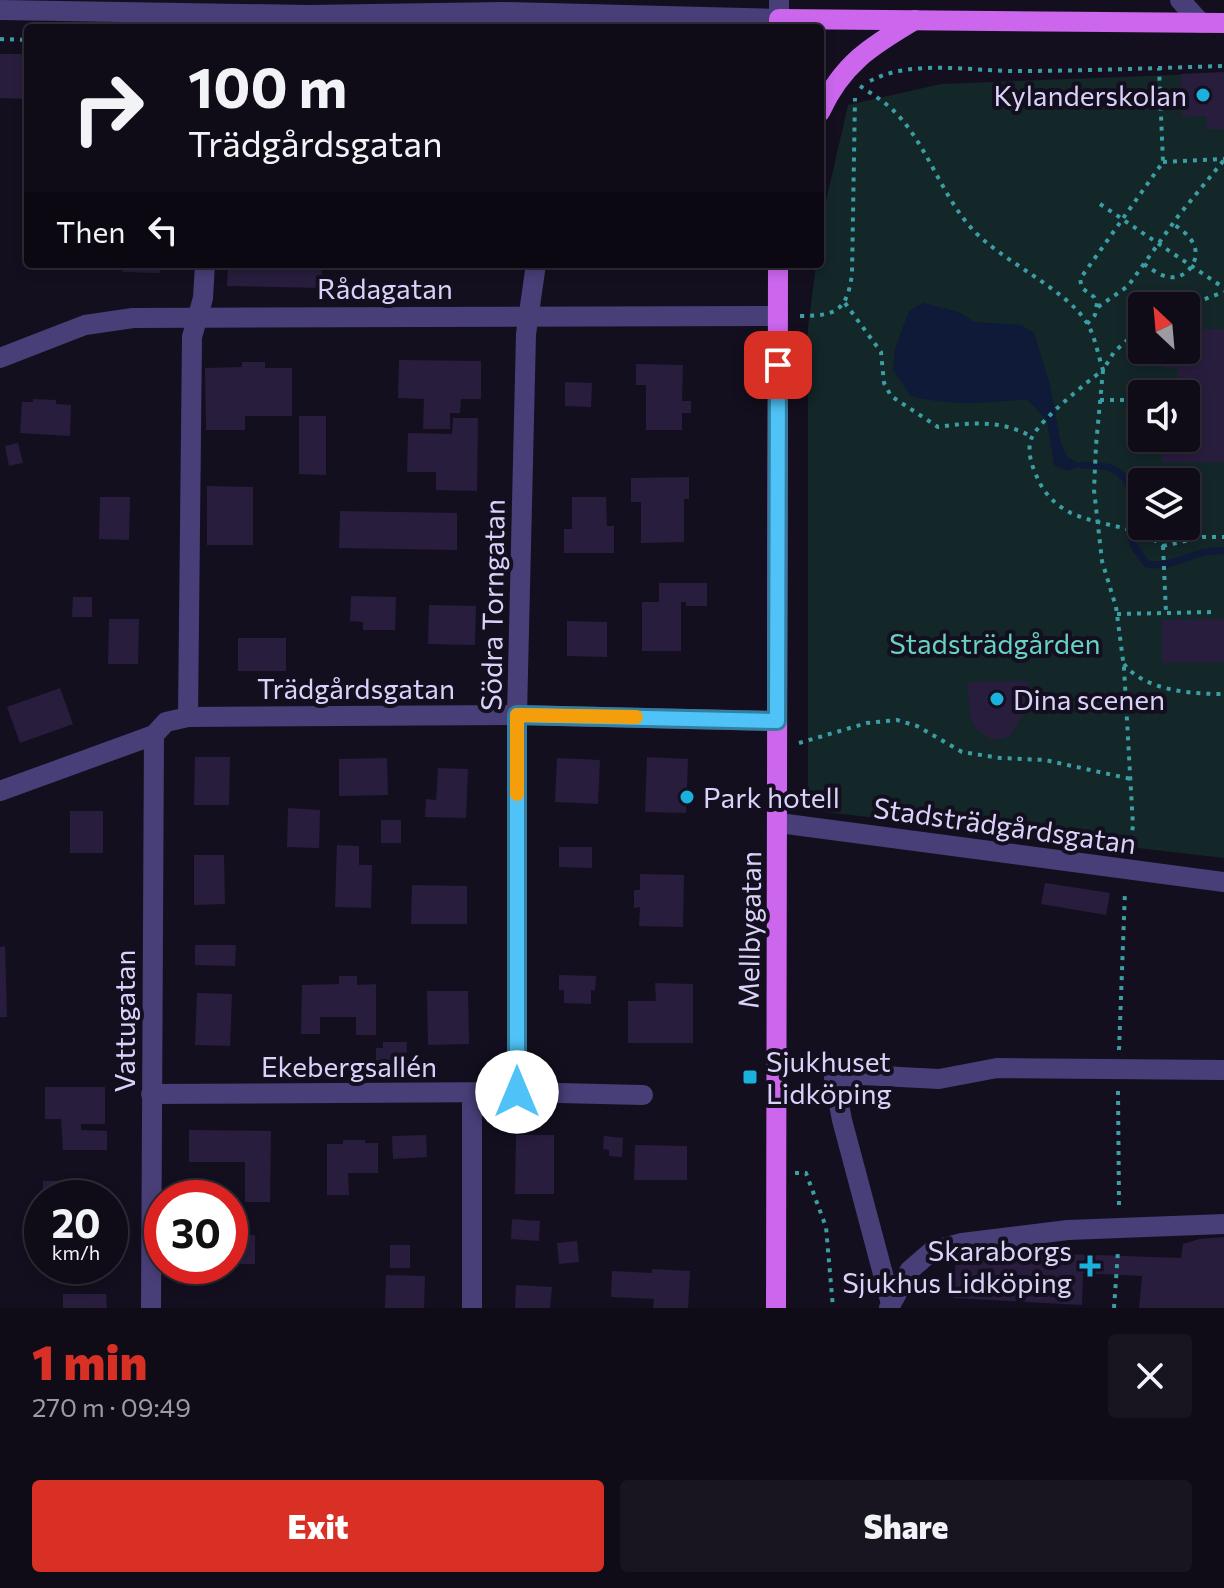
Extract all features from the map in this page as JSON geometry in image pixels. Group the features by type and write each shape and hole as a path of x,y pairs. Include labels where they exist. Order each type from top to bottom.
{"main road":[{"path":"779,16 1224,23"},
{"path":"824,105 843,72 860,55 915,20"},
{"name":"Mellbygatan","path":"776,1308 778,268"}],"street":[{"path":"1180,0 1201,23"},
{"path":"0,10 308,15 504,6 643,8 779,16"},
{"path":"188,717 192,337 203,298 205,268"},
{"name":"Södra Torngatan","path":"517,1092 517,715 529,316 535,268"},
{"name":"Rådagatan","path":"0,358 103,321 197,317 778,316"},
{"name":"Trädgårdsgatan","path":"0,791 154,735 166,722 188,717 517,715 777,721"},
{"name":"Vattugatan","path":"151,1308 154,735"},
{"name":"Stadsträdgårdsgatan","path":"779,823 1224,882"},
{"path":"890,1306 834,1078 862,1075 939,1079 997,1068 1224,1070"},
{"name":"Ekebergsallén","path":"151,1094 517,1092 643,1095"},
{"path":"472,1093 472,1308"},
{"path":"890,1306 910,1270 932,1251 962,1243 1119,1226 1224,1224"}],"path":[{"path":"0,39 24,40"},
{"path":"778,316 824,316 845,303 852,274 854,102 860,86 884,75 919,69 1013,71 1224,66"},
{"path":"1098,307 1094,297 1082,288 1080,279 1163,162 1159,68"},
{"path":"843,72 888,105 901,119 972,229 1000,254 1064,301 1087,324 1103,370 1094,490 1102,561 1117,614 1123,662 1133,826 1126,869 1118,1068 1119,1226 1114,1308"},
{"path":"1163,162 1224,160"},
{"path":"1087,324 1098,307 1128,286 1224,160"},
{"path":"1100,204 1224,290"},
{"path":"1144,264 1172,277 1181,275 1191,266 1195,258 1193,243 1173,224"},
{"path":"1200,300 1224,290"},
{"path":"845,303 881,352 884,383 895,399 938,427 963,423 1010,426 1032,437"},
{"path":"1128,340 1114,352 1103,370 1060,407 1032,437 1031,461 1046,494 1072,514 1151,536 1163,546"},
{"path":"1100,400 1128,400"},
{"path":"1163,546 1203,537 1224,537"},
{"path":"1163,546 1166,613"},
{"path":"1117,614 1214,612"},
{"path":"1123,662 1129,671 1150,684 1224,694"},
{"path":"777,754 801,742 849,728 897,720 917,726 962,752 1045,760 1131,779"},
{"path":"777,1173 806,1173 826,1227 833,1308"}],"green space":[{"name":"Stadsträdgården","path":"1224,73 1224,858 808,810 808,328 816,268 824,268 824,209 848,105 941,84"}],"water":[{"path":"923,303 959,312 974,322 1021,325 1034,333 1050,385 1061,444 1067,457 1082,465 1067,471 1054,465 1047,420 1027,399 954,402 911,396 893,370 895,349 909,311"}],"building":[{"path":"0,54 24,54 24,99 0,98"},
{"name":"Kylanderskolan","path":"1224,72 1224,129 1207,129 1206,116 1182,117 1181,74"},
{"path":"122,268 160,268 160,273 122,272"},
{"path":"228,268 322,268 321,288 227,286"},
{"path":"1200,329 1224,329 1224,462 1162,462 1162,452 1200,452 1200,380 1178,380 1178,368 1163,368 1163,364 1200,364"},
{"path":"399,360 481,361 481,399 461,399 460,413 450,413 450,429 423,429 424,399 398,398"},
{"path":"242,362 265,362 265,368 292,368 292,416 245,416 245,430 206,430 205,368 242,367"},
{"path":"636,364 683,365 682,401 691,401 691,413 682,413 682,430 646,430 646,385 636,385"},
{"path":"565,382 592,383 591,407 565,406"},
{"path":"33,399 56,400 56,404 71,405 70,436 20,433 22,402 33,402"},
{"path":"299,416 326,416 326,475 299,474"},
{"path":"453,418 478,418 477,491 436,490 436,472 407,472 408,433 452,434"},
{"path":"18,443 23,463 9,466 5,446"},
{"path":"689,477 689,499 684,499 684,542 641,543 641,502 631,502 631,478"},
{"path":"207,486 253,487 253,545 207,545"},
{"path":"100,497 130,497 129,540 99,539"},
{"path":"572,497 606,497 607,526 614,526 614,553 564,553 564,529 572,529"},
{"path":"340,511 457,513 457,550 339,548"},
{"path":"659,583 707,583 707,606 686,606 686,602 681,602 681,651 642,651 642,602 659,602"},
{"path":"351,596 396,597 395,630 363,630 363,622 350,621"},
{"path":"73,597 92,597 92,617 72,617"},
{"path":"429,605 476,606 475,645 428,644"},
{"path":"109,619 139,619 138,664 108,664"},
{"path":"1224,619 1224,662 1162,663 1162,620"},
{"path":"567,621 607,622 607,657 567,656"},
{"path":"238,638 286,638 286,671 238,671"},
{"name":"Dina scenen","path":"1029,681 1022,715 1011,735 991,739 976,729 971,718 967,682"},
{"path":"60,688 73,724 20,743 7,707"},
{"path":"195,757 230,757 229,805 194,805"},
{"path":"647,757 688,759 686,813 645,812"},
{"path":"387,758 388,795 339,796 339,759"},
{"path":"557,758 600,760 598,804 555,802"},
{"path":"438,768 468,769 466,818 425,817 426,799 436,800"},
{"path":"288,808 320,810 319,848 287,847"},
{"path":"70,811 103,811 103,853 70,853"},
{"path":"381,820 401,820 401,843 381,843"},
{"path":"337,845 359,846 359,865 372,865 371,908 335,907"},
{"path":"559,847 592,847 592,868 559,867"},
{"path":"194,855 224,855 225,904 194,905"},
{"path":"640,874 684,875 683,927 639,926 640,907 634,908 634,890 640,890"},
{"path":"1045,883 1110,893 1106,915 1041,904"},
{"path":"412,885 467,886 467,924 411,924"},
{"path":"195,945 236,945 235,966 195,965"},
{"path":"5,946 7,1017 0,1017 0,947"},
{"path":"559,975 596,976 595,991 591,990 591,1004 564,1003 564,990 559,990"},
{"path":"339,976 357,976 357,985 376,984 376,1035 356,1035 356,1017 320,1017 320,1034 301,1034 302,985 339,984"},
{"path":"655,983 693,984 693,1043 628,1043 628,1001 656,1001"},
{"path":"427,991 468,991 469,1044 428,1045"},
{"path":"197,993 232,994 230,1046 195,1045"},
{"path":"383,1042 407,1042 406,1070 376,1069 376,1048 383,1048"},
{"path":"45,1087 105,1087 105,1124 81,1124 81,1130 107,1131 107,1150 63,1150 61,1119 45,1119"},
{"path":"189,1130 271,1131 270,1202 248,1202 245,1162 189,1162"},
{"path":"426,1135 427,1157 393,1159 392,1136"},
{"path":"516,1135 554,1135 554,1194 515,1194"},
{"path":"604,1136 623,1138 622,1157 609,1156 609,1150 603,1149"},
{"path":"343,1140 378,1143 378,1173 348,1173 349,1195 327,1195 327,1144 343,1144"},
{"path":"635,1145 687,1146 687,1180 634,1180"},
{"path":"512,1219 540,1221 539,1241 511,1239"},
{"path":"248,1235 255,1235 255,1264 248,1264"},
{"name":"Skaraborgs Sjukhus Lidköping","path":"1224,1237 1224,1308 1139,1308 1142,1276 1083,1273 1082,1305 954,1298 956,1250 1181,1258 1183,1244"},
{"path":"577,1241 579,1262 559,1264 557,1243"},
{"path":"390,1245 410,1245 410,1268 390,1268"},
{"path":"652,1269 690,1271 688,1308 653,1308 654,1299 611,1297 612,1271 652,1273"},
{"path":"386,1275 425,1276 424,1308 385,1308"},
{"path":"516,1285 552,1287 550,1308 515,1308"},
{"path":"63,1294 106,1294 107,1308 63,1308"}],"waterway":[{"path":"1082,465 1113,469 1127,482 1131,499 1131,537 1147,564 1167,564 1203,553 1224,551"}],"slow traffic":[{"path":"517,794 517,715 636,717"}],"place":[{"name":"Kylanderskolan","path":"1203,95"},
{"name":"Dina scenen","path":"997,699"},
{"name":"Park hotell","path":"687,797"},
{"name":"Sjukhuset Lidköping","path":"750,1077"},
{"name":"Skaraborgs Sjukhus Lidköping","path":"1090,1266"}],"route":[{"path":"517,1092 517,715 777,721 778,365"}]}
